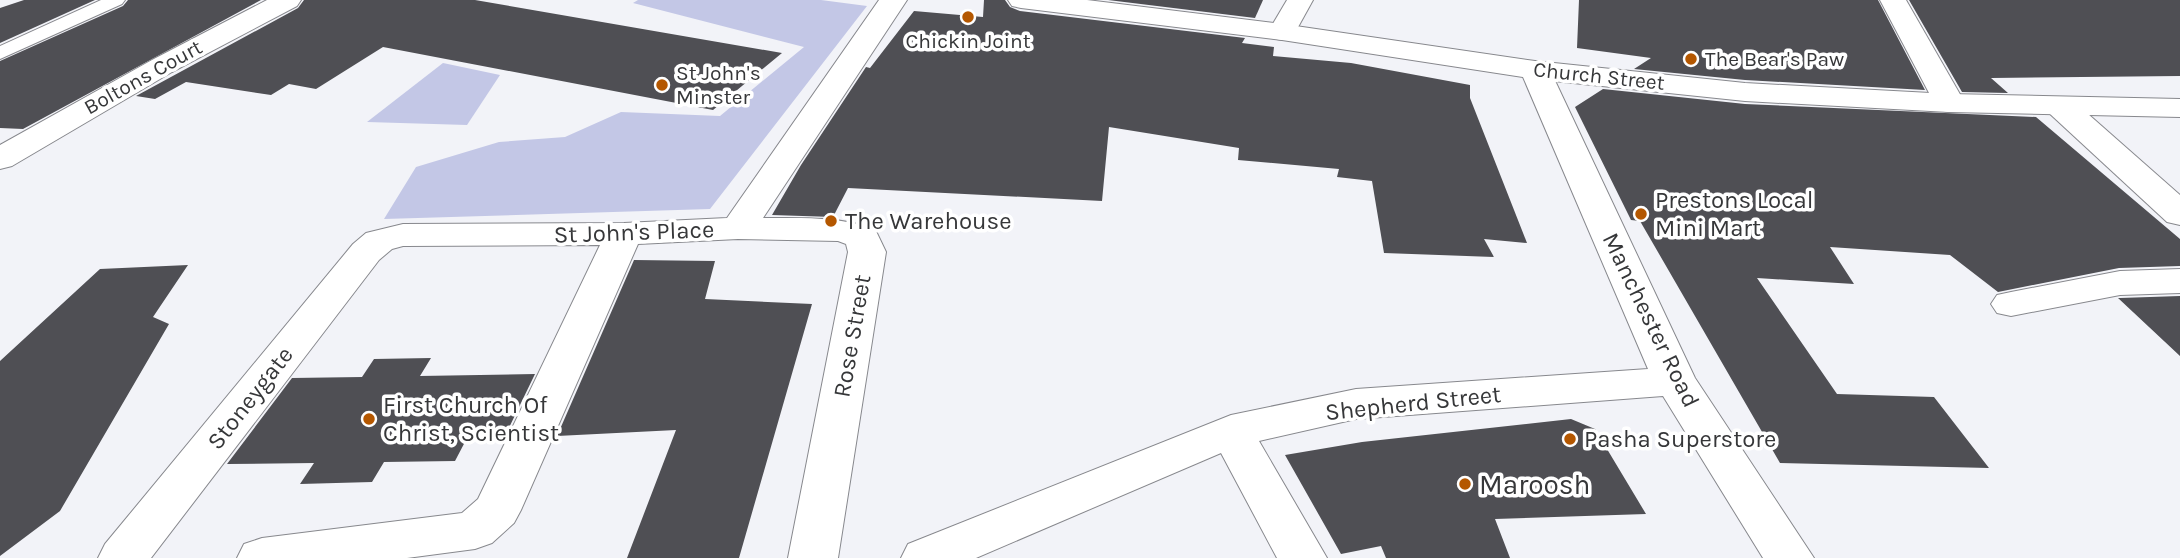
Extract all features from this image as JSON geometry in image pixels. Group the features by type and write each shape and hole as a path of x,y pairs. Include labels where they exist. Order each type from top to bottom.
{"street":[{"name":"Boltons Court","path":"0,159 162,66 288,0"},
{"name":"St John's Place","path":"379,241 403,235 624,234 738,228 887,6 894,0"},
{"name":"Church Street","path":"1021,0 1282,32 1535,70 1745,92 1949,103 2180,108"},
{"path":"1282,32 1300,0"},
{"path":"1893,0 1949,103"},
{"name":"Manchester Road","path":"1535,70 1675,381 1789,558"},
{"path":"2060,106 2180,214"},
{"name":"Rose Street","path":"738,228 842,230 862,237 867,252 813,558"},
{"path":"262,558 475,530 497,510 624,234"},
{"name":"Stoneygate","path":"123,558 366,252 379,241"},
{"path":"2011,304 2120,283 2180,282"},
{"name":"Shepherd Street","path":"926,558 1231,430 1356,404 1675,381"},
{"path":"1231,430 1302,558"}],"lane":[{"path":"0,53 116,0"}],"shaded area":[{"path":"638,0 821,0 867,6 710,209 384,219 416,167 499,142 565,137 621,112 720,116 804,47 633,3"},
{"path":"443,63 500,75 467,125 367,122"}],"building":[{"path":"24,0 95,0 0,43 0,8"},
{"path":"128,0 261,0 23,129 0,128 0,61 123,6"},
{"path":"304,0 475,0 782,53 713,110 383,47 316,89 289,84 271,95 186,82 155,99 136,96 298,8"},
{"path":"984,0 1005,0 1010,7 1020,11 1245,38 1242,43 1274,47 1273,56 1351,63 1470,85 1470,98 1527,243 1484,239 1494,257 1384,253 1372,181 1337,177 1339,169 1238,160 1239,148 1109,127 1102,201 848,188 833,217 772,215 801,165 866,67 870,68 914,11 983,17"},
{"path":"1108,0 1263,0 1255,18"},
{"path":"1579,0 1878,0 1925,90 1745,80 1634,69 1651,58 1577,48"},
{"path":"1909,0 2180,0 2180,76 1991,78 2008,93 1962,92"},
{"path":"1603,89 1745,104 2036,117 2180,239 2180,266 2119,268 1998,292 1950,255 1830,247 1854,284 1757,278 1837,394 1934,397 1989,468 1780,463 1640,221 1631,220 1575,107"},
{"path":"634,260 715,261 705,299 812,304 739,558 627,558 676,430 557,436"},
{"path":"188,265 153,317 169,324 60,511 0,556 0,361 100,269"},
{"path":"2180,296 2180,356 2118,298 2120,298"},
{"name":"First Church Of Christ, Scientist","path":"431,358 420,376 535,374 504,438 466,440 455,461 384,462 372,482 300,484 314,463 227,464 292,378 362,377 374,359"},
{"name":"Maroosh","path":"1571,419 1595,429 1646,514 1495,519 1510,558 1386,558 1381,546 1341,554 1285,455 1362,442"}],"place":[{"name":"Chickin Joint","path":"968,17"},
{"name":"The Bear's Paw","path":"1691,59"},
{"name":"St John's Minster","path":"662,85"},
{"name":"Prestons Local Mini Mart","path":"1641,214"},
{"name":"The Warehouse","path":"831,221"},
{"name":"First Church Of Christ, Scientist","path":"369,419"},
{"name":"Pasha Superstore","path":"1570,439"},
{"name":"Maroosh","path":"1465,484"}]}
